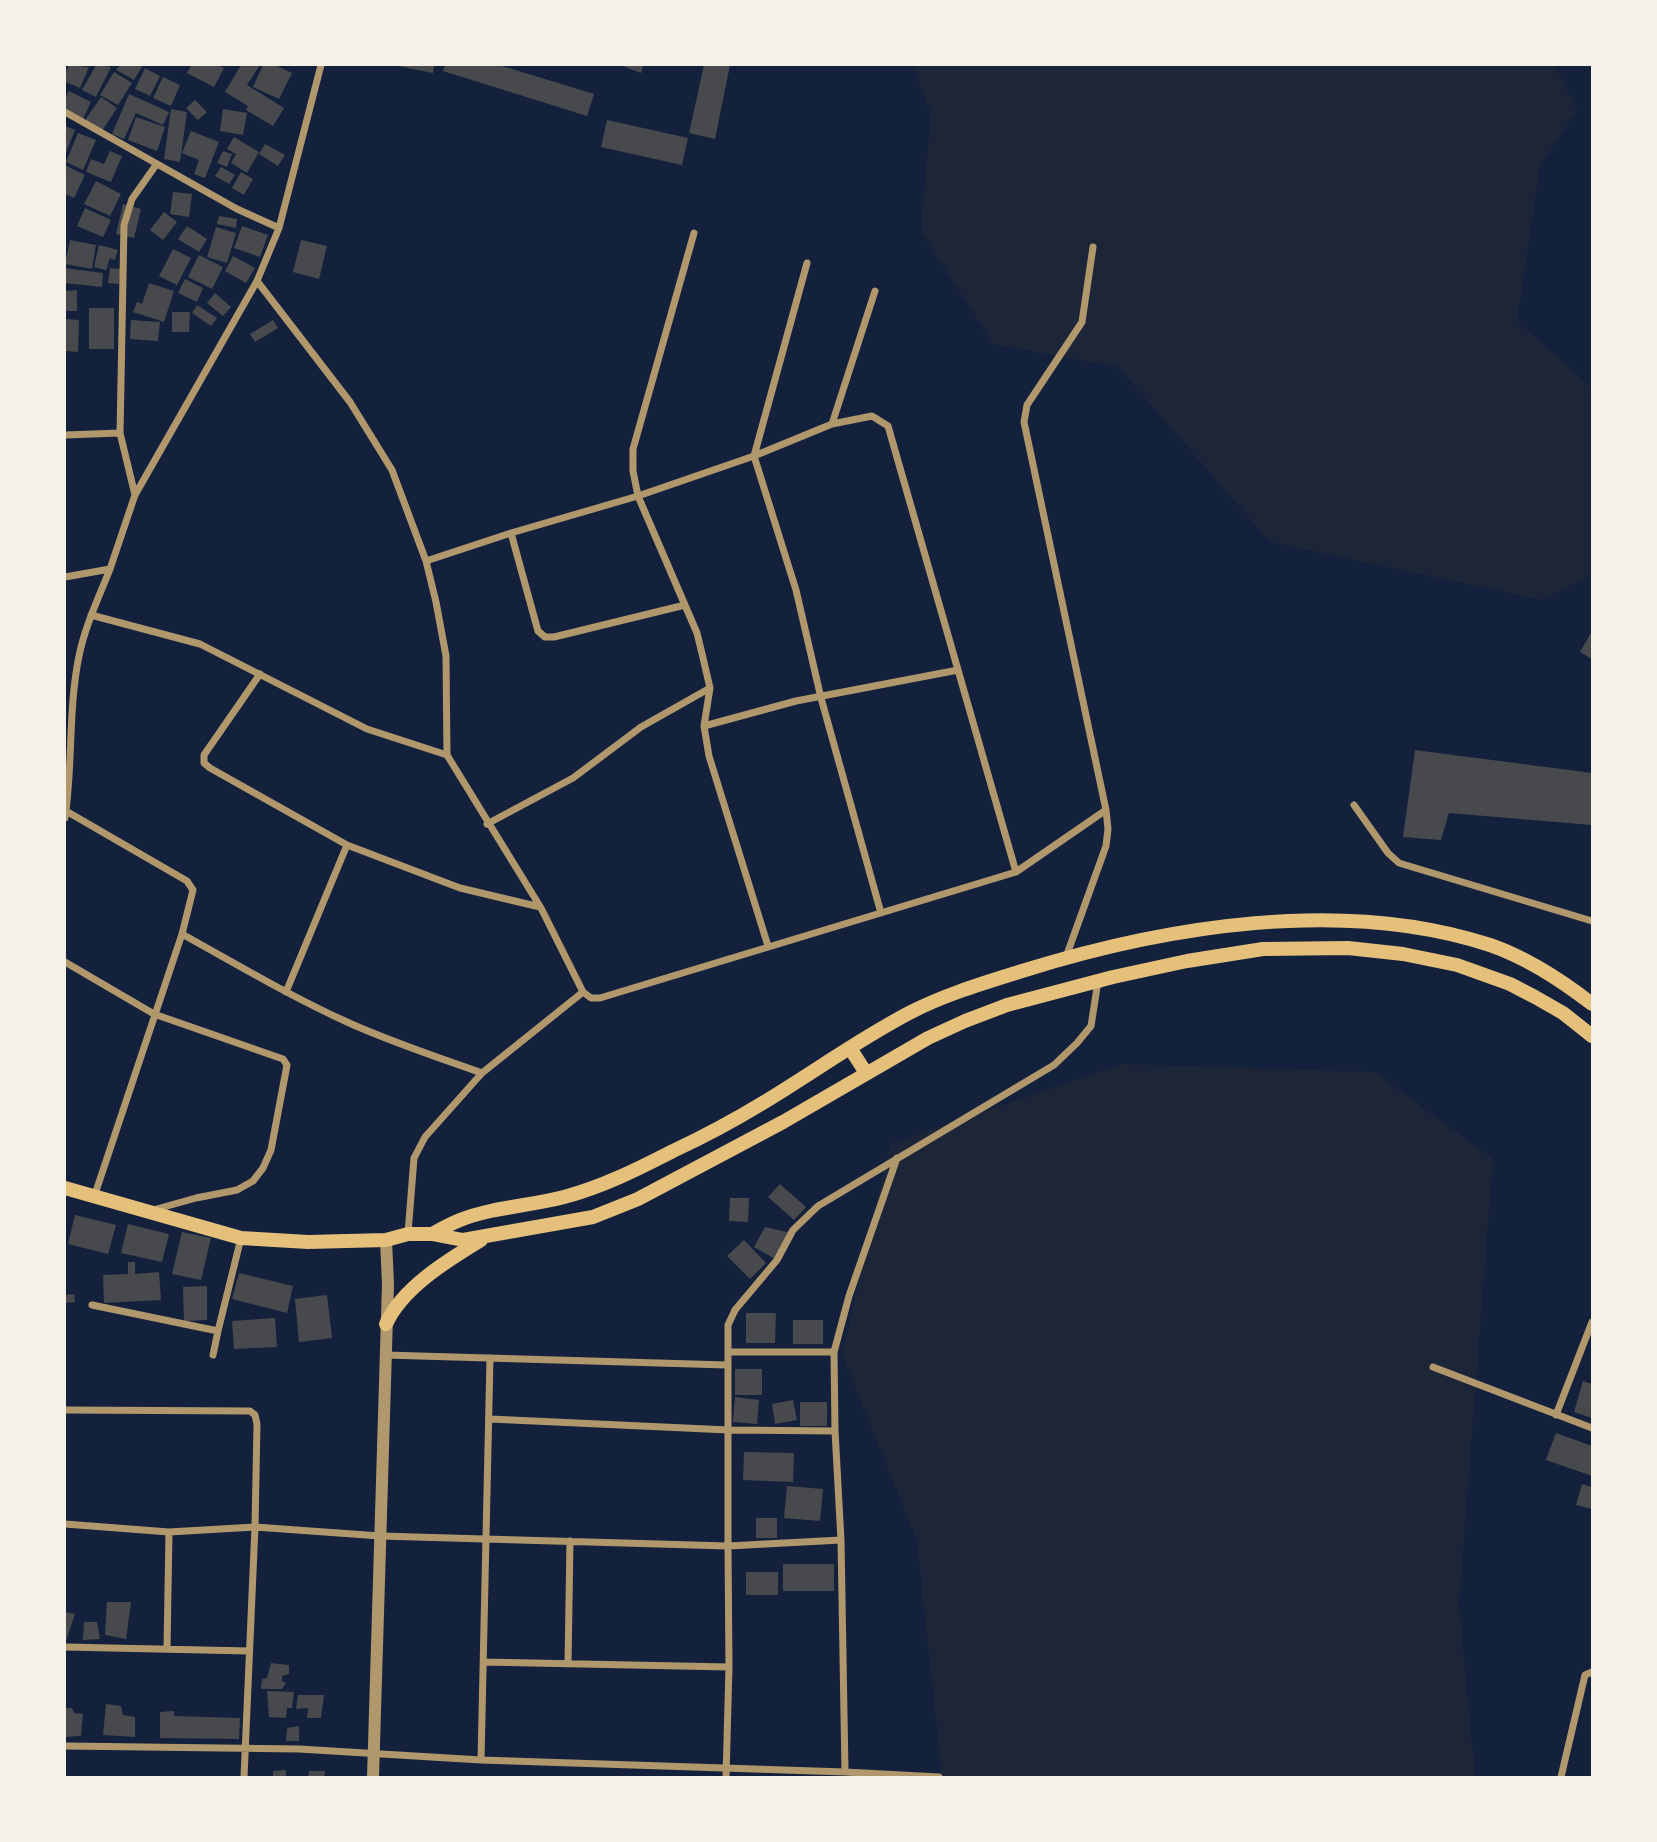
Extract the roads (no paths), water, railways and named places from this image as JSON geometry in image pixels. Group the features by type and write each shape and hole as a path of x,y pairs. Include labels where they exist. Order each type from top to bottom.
{"main road":[{"path":"432,1234 461,1219 562,1198 598,1186 675,1150 759,1105 910,1013 954,993 1066,958 1113,947 1213,928 1273,923 1348,921 1408,928 1490,945 1527,961 1562,981 1592,1004"},
{"path":"65,1188 241,1238 308,1242 386,1240 408,1234 432,1234 463,1240 593,1217 638,1199 783,1122 928,1038 965,1021 1007,1005 1105,979 1187,961 1263,949 1348,947 1431,960 1484,974 1563,1013 1592,1036"},
{"path":"850,1048 866,1073"},
{"path":"386,1324 394,1307 447,1261 485,1238"}],"street":[{"path":"94,1197 182,934 193,890 187,881 65,815 79,655 135,495 257,281 279,228 321,65"},
{"path":"65,112 237,209 279,228"},
{"path":"135,495 120,433 124,225 132,199 156,165"},
{"path":"694,233 632,449 632,471 638,496 697,633 710,688 705,726 709,756 768,946"},
{"path":"1066,958 1106,846 1108,829 1024,422 1027,405 1082,322 1093,247"},
{"path":"807,263 754,456 796,590 821,698 881,913"},
{"path":"257,281 351,402 392,470 426,561 446,656 446,755 541,908 583,992 591,998 600,998 1016,872 1106,810"},
{"path":"832,424 875,291"},
{"path":"426,561 510,533 638,496 754,456 832,424 872,416 878,418 888,426 992,780 1016,872"},
{"path":"65,435 120,433"},
{"path":"510,533 538,631 545,637 685,604"},
{"path":"65,577 110,569"},
{"path":"91,615 200,644 367,729 446,755"},
{"path":"705,726 796,701 958,670"},
{"path":"260,674 204,755 204,762 210,768 347,845 460,888 541,908"},
{"path":"487,824 573,778 641,727 710,688"},
{"path":"1354,806 1388,853 1399,863 1592,920"},
{"path":"286,992 347,845"},
{"path":"182,934 286,992 360,1028 482,1073"},
{"path":"65,962 154,1014 283,1059 287,1065 271,1150 263,1168 253,1181 237,1191 196,1198 146,1212"},
{"path":"726,1773 729,1667 727,1365 728,1325 735,1310 777,1260 793,1230 818,1206 1054,1065 1091,1026 1105,979"},
{"path":"408,1234 415,1158 425,1137 482,1073 583,992"},
{"path":"850,1774 834,1352 849,1296 897,1158"},
{"path":"213,1355 241,1238"},
{"path":"373,1777 386,1240"},
{"path":"92,1305 218,1331"},
{"path":"1556,1415 1592,1322"},
{"path":"728,1352 834,1352"},
{"path":"385,1355 727,1365"},
{"path":"481,1760 490,1358"},
{"path":"1433,1367 1592,1428"},
{"path":"65,1410 250,1411 255,1415 255,1527 244,1777"},
{"path":"490,1419 728,1430 835,1431"},
{"path":"65,1524 169,1532 255,1527 380,1536 728,1546 841,1540"},
{"path":"167,1649 169,1532"},
{"path":"568,1664 570,1541"},
{"path":"65,1647 249,1651"},
{"path":"484,1662 729,1667"},
{"path":"1561,1777 1586,1675 1592,1672"},
{"path":"65,1746 299,1749 726,1773 939,1777"}]}
